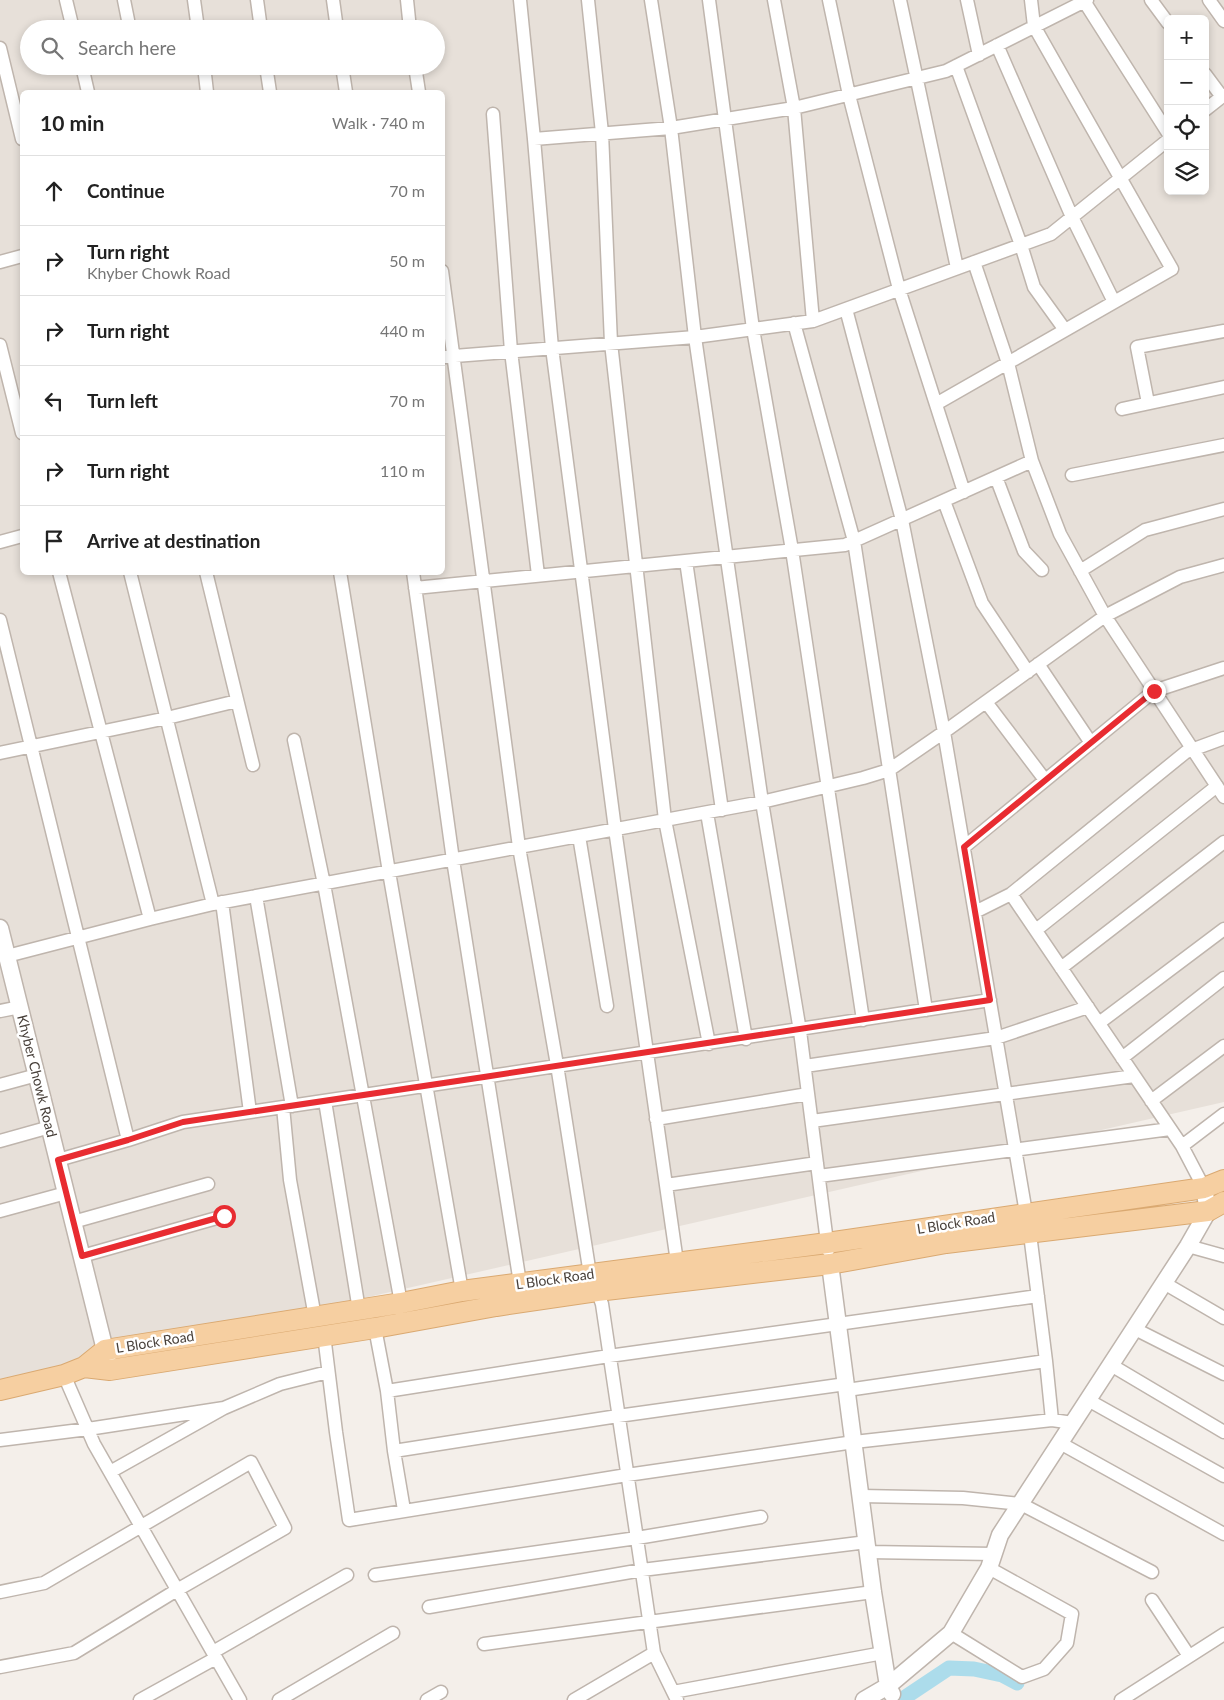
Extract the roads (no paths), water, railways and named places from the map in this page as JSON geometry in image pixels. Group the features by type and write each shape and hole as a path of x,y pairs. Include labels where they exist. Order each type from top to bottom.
{"main road":[{"name":"L Block Road","path":"84,1368 110,1370 375,1328 594,1283 677,1262 827,1243 1204,1188 1224,1180"},
{"name":"L Block Road","path":"84,1368 105,1350 359,1310 462,1291 520,1284 594,1283 830,1264 946,1243 1030,1234 1216,1206"},
{"path":"0,1390 64,1375 84,1368"}],"street":[{"path":"66,0 71,20"},
{"path":"124,0 128,20"},
{"path":"194,0 197,20"},
{"path":"257,0 260,20"},
{"path":"333,0 336,20"},
{"path":"407,0 409,20"},
{"path":"520,0 552,348 614,829 677,1262"},
{"path":"588,0 602,133 611,344 665,820 709,1044"},
{"path":"651,0 671,128 695,337 726,557 762,802 805,1066 873,1592 892,1693"},
{"path":"709,0 754,329 792,550 863,1020"},
{"path":"774,0 794,108 812,321"},
{"path":"829,0 849,95 899,289 964,492"},
{"path":"900,0 957,268"},
{"path":"967,0 979,54"},
{"path":"936,404 1172,269 1034,26 1031,0"},
{"path":"1151,0 1164,18"},
{"path":"1209,0 1224,20"},
{"path":"534,138 671,128 794,108 946,71 1086,1 1164,127"},
{"path":"997,45 1072,217 1114,302"},
{"path":"0,48 2,69 20,132"},
{"path":"956,66 1021,245 1034,287 1065,330"},
{"path":"84,75 88,90"},
{"path":"205,75 208,90"},
{"path":"267,75 270,90"},
{"path":"343,75 346,90"},
{"path":"416,75 419,90"},
{"path":"1209,79 1223,96 1209,107"},
{"path":"493,114 511,351 538,575"},
{"path":"448,357 695,337 812,321 1051,234 1164,143"},
{"path":"0,262 20,257"},
{"path":"974,262 1008,363 1032,461 1060,534 1105,616 1224,797"},
{"path":"846,309 902,520 944,732 1026,1213"},
{"path":"445,314 448,357 484,581 519,847 594,1283 602,1304 654,1653 675,1696 883,1653"},
{"path":"794,323 854,541 926,1010"},
{"path":"1148,403 1137,347 1224,331"},
{"path":"0,345 20,425"},
{"path":"1122,409 1224,387"},
{"path":"1072,476 1224,445"},
{"path":"415,588 845,545 1032,461"},
{"path":"996,477 1024,551 1042,570"},
{"path":"944,501 982,603 1091,743"},
{"path":"1080,571 1145,530 1224,509"},
{"path":"0,542 20,537"},
{"path":"686,561 722,810"},
{"path":"4,949 78,938 218,903 762,802 889,770 1105,616 1180,578 1224,565"},
{"path":"60,575 150,919"},
{"path":"131,575 166,718 218,903 250,1112"},
{"path":"207,575 253,765"},
{"path":"340,575 389,872 462,1291"},
{"path":"413,575 453,860 520,1284"},
{"path":"0,620 128,1140"},
{"path":"964,847 1154,691 1224,668"},
{"path":"0,752 101,732 237,701"},
{"path":"986,702 1045,780"},
{"path":"975,912 1011,894 1186,752 1224,738"},
{"path":"294,740 324,884 401,1303"},
{"path":"1036,930 1217,786"},
{"path":"707,813 746,1039"},
{"path":"579,836 607,1006"},
{"path":"1061,968 1224,842"},
{"path":"864,1700 892,1693 951,1633 991,1561 1000,1535 1216,1206 1204,1188 1182,1146 1011,894"},
{"path":"256,896 287,1106 290,1180 315,1317"},
{"name":"Khyber Chowk Road","path":"0,928 110,1370"},
{"path":"1099,1023 1224,929"},
{"path":"1122,1058 1224,978"},
{"path":"58,1160 183,1122 557,1065 800,1031 990,1000"},
{"path":"0,1011 20,1006"},
{"path":"805,1066 996,1038 1088,1007"},
{"path":"1151,1101 1224,1046"},
{"path":"0,1085 36,1075"},
{"path":"812,1122 1134,1076"},
{"path":"656,1119 808,1094"},
{"path":"325,1101 359,1310"},
{"path":"1182,1146 1224,1114"},
{"path":"0,1141 50,1128"},
{"path":"819,1176 1170,1129"},
{"path":"666,1185 817,1163"},
{"path":"73,1222 208,1184"},
{"path":"0,1211 66,1193"},
{"path":"82,1256 224,1216"},
{"path":"1030,1234 1052,1420"},
{"path":"1188,1246 1224,1256"},
{"path":"1164,1283 1224,1318"},
{"path":"387,1391 609,1356 1038,1296"},
{"path":"375,1328 387,1391 394,1451 404,1510"},
{"path":"1134,1329 1224,1374"},
{"path":"324,1335 349,1520 854,1442 1052,1420 1073,1423"},
{"path":"394,1451 618,1416 1046,1361"},
{"path":"1111,1365 1224,1432"},
{"path":"110,1472 224,1408 280,1384 328,1372"},
{"path":"64,1375 110,1472 240,1700"},
{"path":"1088,1400 1224,1476"},
{"path":"0,1440 88,1429 224,1408"},
{"path":"1060,1443 1224,1534"},
{"path":"0,1592 44,1583 251,1462 285,1528 74,1653 0,1667"},
{"path":"861,1496 964,1498 1021,1504 1152,1572"},
{"path":"374,1575 637,1538 761,1517"},
{"path":"430,1607 642,1570 867,1547 991,1561 1072,1614 1067,1643 1044,1669 1022,1677 951,1633"},
{"path":"140,1700 346,1574"},
{"path":"484,1644 650,1620 873,1592"},
{"path":"1152,1600 1189,1656"},
{"path":"279,1700 393,1633"},
{"path":"1131,1698 1189,1656 1224,1634"},
{"path":"574,1700 654,1653"},
{"path":"427,1700 441,1692"}],"waterway":[{"path":"901,1700 949,1668 974,1669 1002,1675 1017,1683"}]}
